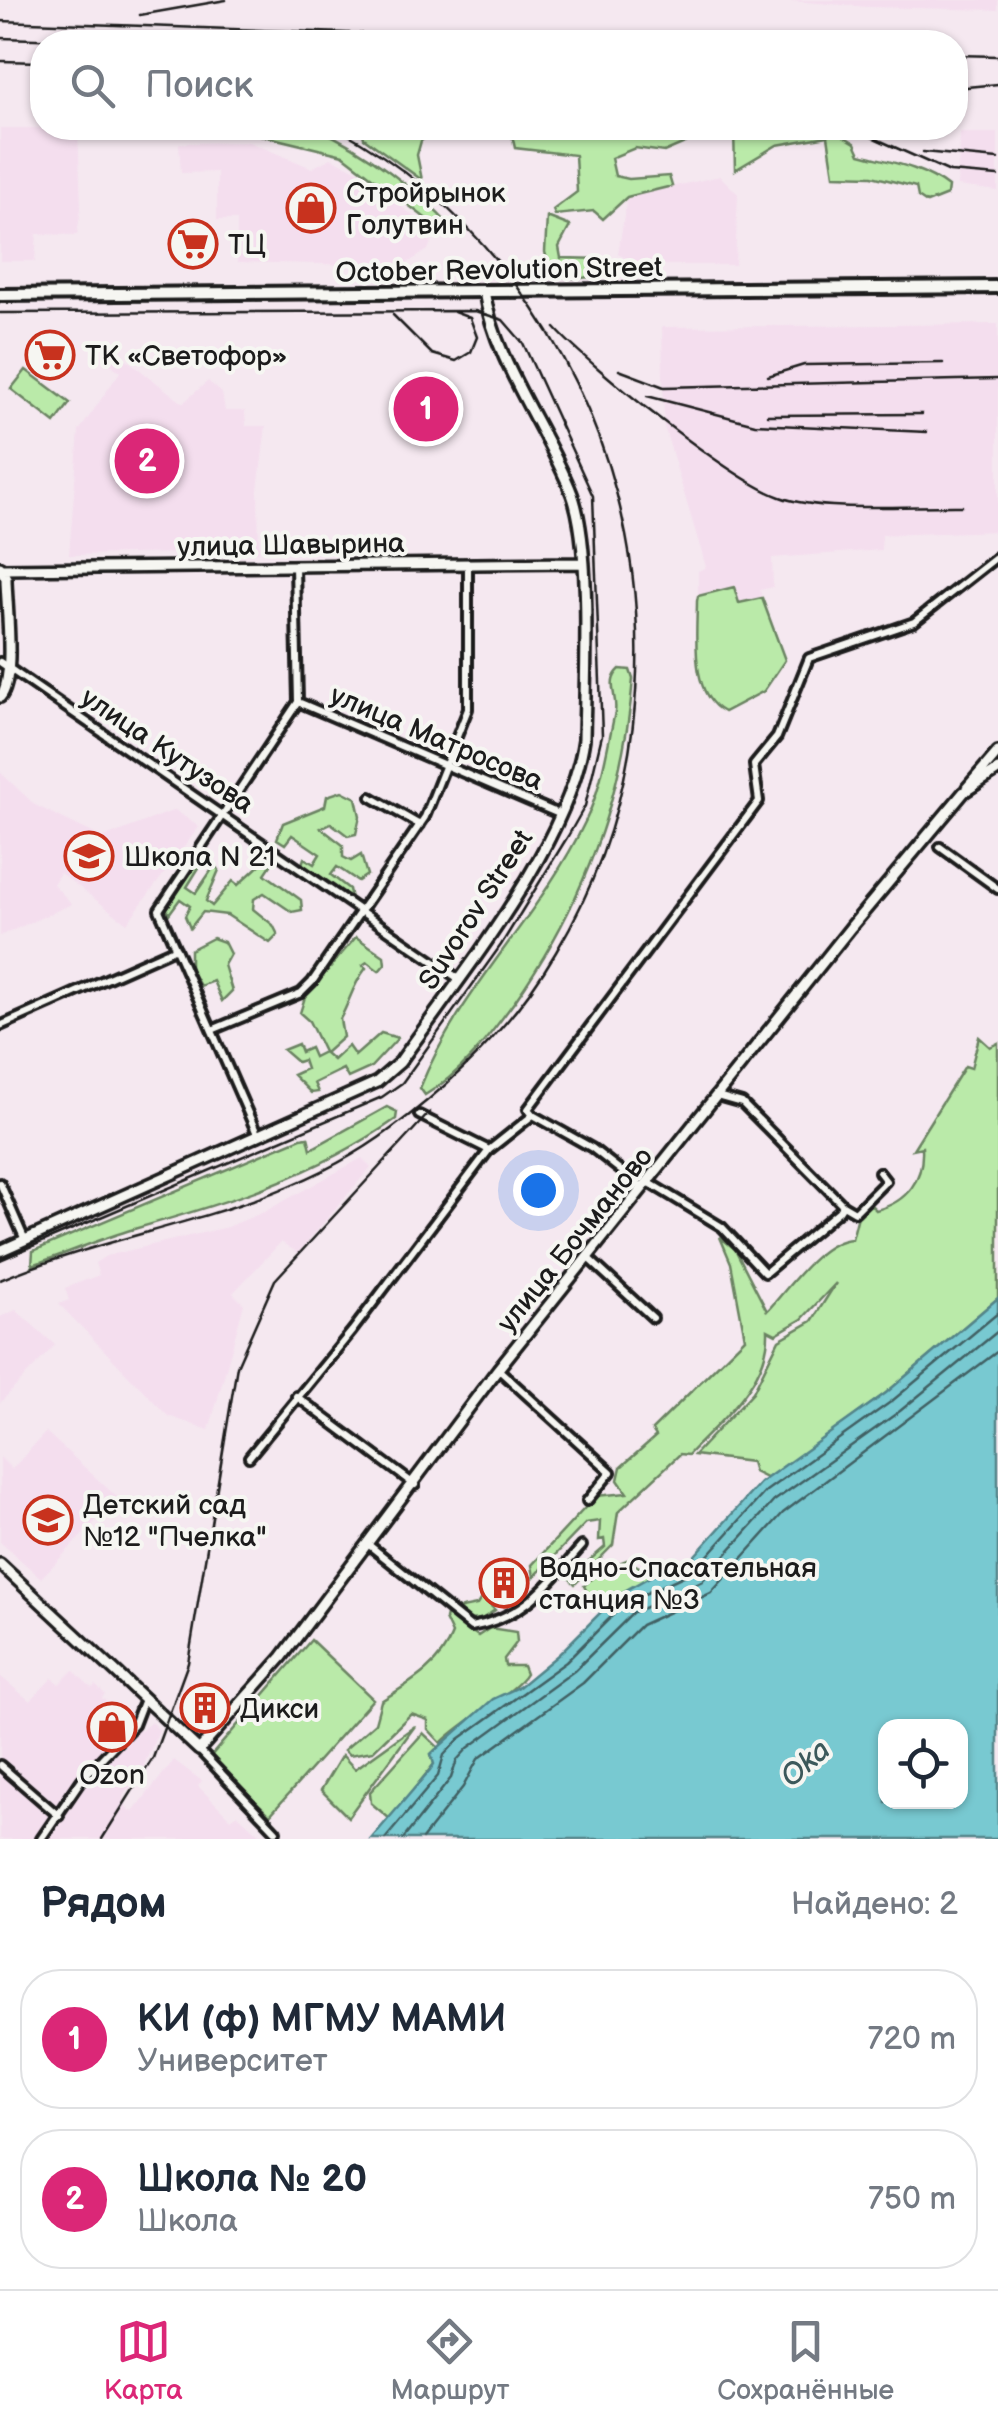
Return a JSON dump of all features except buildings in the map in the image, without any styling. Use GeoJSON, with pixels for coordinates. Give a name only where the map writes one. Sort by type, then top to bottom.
{"type":"FeatureCollection","features":[{"type":"Feature","properties":{"kind":"main road","name":"October Revolution Street"},"geometry":{"type":"LineString","coordinates":[[0,295],[998,287]]}},
{"type":"Feature","properties":{"kind":"street","name":"Suvorov Street"},"geometry":{"type":"LineString","coordinates":[[0,1251],[377,1082],[400,1062],[529,874],[577,772],[584,738],[581,563],[572,494],[490,321],[484,291]]}},
{"type":"Feature","properties":{"kind":"street"},"geometry":{"type":"LineString","coordinates":[[843,1205],[765,1273],[722,1227],[645,1185],[528,1109],[759,801],[753,780],[754,765],[777,737],[810,658],[914,622],[998,556]]}},
{"type":"Feature","properties":{"kind":"street","name":"улица Шавырина"},"geometry":{"type":"LineString","coordinates":[[1,568],[581,563]]}},
{"type":"Feature","properties":{"kind":"street"},"geometry":{"type":"LineString","coordinates":[[212,1030],[302,993],[364,912],[420,825],[468,709],[468,564]]}},
{"type":"Feature","properties":{"kind":"street"},"geometry":{"type":"LineString","coordinates":[[258,1136],[159,910],[298,702],[296,566]]}},
{"type":"Feature","properties":{"kind":"street"},"geometry":{"type":"LineString","coordinates":[[0,697],[6,691],[6,578],[1,568]]}},
{"type":"Feature","properties":{"kind":"street","name":"улица Кутузова"},"geometry":{"type":"LineString","coordinates":[[4,665],[458,979]]}},
{"type":"Feature","properties":{"kind":"street","name":"улица Матросова"},"geometry":{"type":"LineString","coordinates":[[298,702],[559,814]]}},
{"type":"Feature","properties":{"kind":"street"},"geometry":{"type":"LineString","coordinates":[[964,792],[998,752]]}},
{"type":"Feature","properties":{"kind":"street","name":"улица Бочманово"},"geometry":{"type":"LineString","coordinates":[[198,1750],[261,1682],[416,1485],[498,1369],[964,792],[998,770]]}},
{"type":"Feature","properties":{"kind":"street"},"geometry":{"type":"LineString","coordinates":[[371,797],[420,825]]}},
{"type":"Feature","properties":{"kind":"street"},"geometry":{"type":"LineString","coordinates":[[940,847],[998,889]]}},
{"type":"Feature","properties":{"kind":"street"},"geometry":{"type":"LineString","coordinates":[[0,1026],[176,948]]}},
{"type":"Feature","properties":{"kind":"street"},"geometry":{"type":"LineString","coordinates":[[717,1096],[742,1103],[854,1212],[886,1182],[879,1172]]}},
{"type":"Feature","properties":{"kind":"street"},"geometry":{"type":"LineString","coordinates":[[250,1457],[352,1332],[489,1150],[533,1115]]}},
{"type":"Feature","properties":{"kind":"street"},"geometry":{"type":"LineString","coordinates":[[419,1116],[489,1150]]}},
{"type":"Feature","properties":{"kind":"street"},"geometry":{"type":"LineString","coordinates":[[0,1182],[25,1240]]}},
{"type":"Feature","properties":{"kind":"street"},"geometry":{"type":"LineString","coordinates":[[588,1258],[653,1318]]}},
{"type":"Feature","properties":{"kind":"street"},"geometry":{"type":"LineString","coordinates":[[498,1369],[612,1472],[587,1501]]}},
{"type":"Feature","properties":{"kind":"street"},"geometry":{"type":"LineString","coordinates":[[296,1396],[416,1485]]}},
{"type":"Feature","properties":{"kind":"street"},"geometry":{"type":"LineString","coordinates":[[370,1545],[471,1627],[505,1620],[540,1593],[582,1546]]}},
{"type":"Feature","properties":{"kind":"street"},"geometry":{"type":"LineString","coordinates":[[0,1564],[198,1750],[276,1831]]}},
{"type":"Feature","properties":{"kind":"street"},"geometry":{"type":"LineString","coordinates":[[42,1839],[82,1778],[134,1724],[144,1699]]}},
{"type":"Feature","properties":{"kind":"street"},"geometry":{"type":"LineString","coordinates":[[0,1765],[59,1816]]}},
{"type":"Feature","properties":{"kind":"shaded area"},"geometry":{"type":"Polygon","coordinates":[[[780,0],[998,0],[998,10],[868,7],[780,0]]]}},
{"type":"Feature","properties":{"kind":"shaded area"},"geometry":{"type":"Polygon","coordinates":[[[0,128],[30,128],[30,140],[78,140],[81,208],[77,235],[37,234],[35,261],[0,261],[0,128]]]}},
{"type":"Feature","properties":{"kind":"shaded area"},"geometry":{"type":"Polygon","coordinates":[[[968,133],[998,133],[998,191],[957,186],[960,140],[968,140],[968,133]]]}},
{"type":"Feature","properties":{"kind":"shaded area","name":"Стройрынок Голутвин"},"geometry":{"type":"Polygon","coordinates":[[[249,142],[312,168],[331,158],[360,172],[430,230],[433,238],[428,250],[403,266],[237,262],[237,220],[217,220],[217,172],[181,173],[179,143],[249,142]]]}},
{"type":"Feature","properties":{"kind":"shaded area"},"geometry":{"type":"Polygon","coordinates":[[[720,176],[738,194],[735,265],[637,265],[618,254],[627,197],[720,176]]]}},
{"type":"Feature","properties":{"kind":"shaded area"},"geometry":{"type":"Polygon","coordinates":[[[998,324],[998,531],[882,535],[881,550],[772,558],[773,587],[760,590],[762,598],[739,603],[733,587],[698,596],[698,571],[706,567],[664,426],[662,327],[998,324]]]}},
{"type":"Feature","properties":{"kind":"shaded area"},"geometry":{"type":"Polygon","coordinates":[[[114,350],[183,403],[208,381],[222,393],[225,411],[245,411],[246,426],[266,426],[258,490],[259,552],[69,555],[79,431],[120,372],[106,360],[114,350]]]}},
{"type":"Feature","properties":{"kind":"shaded area","name":"Школа N 21"},"geometry":{"type":"Polygon","coordinates":[[[0,772],[35,805],[103,838],[175,810],[199,827],[127,923],[60,873],[53,884],[72,904],[0,936],[0,772]]]}},
{"type":"Feature","properties":{"kind":"shaded area"},"geometry":{"type":"Polygon","coordinates":[[[362,1158],[371,1167],[298,1253],[281,1242],[233,1293],[244,1304],[209,1430],[168,1416],[59,1304],[69,1300],[65,1288],[99,1275],[95,1263],[106,1256],[227,1227],[264,1212],[362,1158]]]}},
{"type":"Feature","properties":{"kind":"shaded area"},"geometry":{"type":"Polygon","coordinates":[[[16,1310],[55,1345],[0,1403],[0,1317],[16,1310]]]}},
{"type":"Feature","properties":{"kind":"shaded area","name":"Детский сад №12 \"Пчелка\""},"geometry":{"type":"Polygon","coordinates":[[[46,1432],[118,1498],[41,1578],[0,1542],[0,1457],[12,1469],[46,1432]]]}},
{"type":"Feature","properties":{"kind":"shaded area"},"geometry":{"type":"Polygon","coordinates":[[[73,1670],[92,1688],[95,1685],[105,1694],[102,1698],[141,1731],[151,1722],[159,1730],[141,1772],[123,1796],[127,1809],[133,1812],[174,1760],[202,1781],[198,1786],[231,1819],[237,1814],[264,1839],[0,1839],[0,1676],[30,1701],[52,1678],[59,1684],[73,1670]]]}},
{"type":"Feature","properties":{"kind":"green space"},"geometry":{"type":"Polygon","coordinates":[[[281,140],[339,140],[353,147],[423,199],[453,229],[437,227],[343,155],[281,140]]]}},
{"type":"Feature","properties":{"kind":"green space"},"geometry":{"type":"Polygon","coordinates":[[[367,140],[422,140],[417,155],[422,180],[367,140]]]}},
{"type":"Feature","properties":{"kind":"green space"},"geometry":{"type":"Polygon","coordinates":[[[513,140],[687,142],[664,152],[635,148],[611,158],[615,176],[669,176],[672,186],[627,197],[603,219],[594,211],[555,215],[553,210],[577,192],[575,155],[515,148],[513,140]]]}},
{"type":"Feature","properties":{"kind":"green space"},"geometry":{"type":"Polygon","coordinates":[[[734,140],[805,140],[777,145],[735,170],[734,140]]]}},
{"type":"Feature","properties":{"kind":"green space"},"geometry":{"type":"Polygon","coordinates":[[[829,140],[850,140],[860,154],[906,166],[938,180],[948,187],[947,195],[927,203],[918,197],[916,187],[872,176],[834,175],[829,140]]]}},
{"type":"Feature","properties":{"kind":"green space"},"geometry":{"type":"Polygon","coordinates":[[[547,217],[570,226],[559,247],[561,258],[605,259],[614,269],[583,278],[551,273],[545,252],[547,217]]]}},
{"type":"Feature","properties":{"kind":"green space"},"geometry":{"type":"Polygon","coordinates":[[[26,370],[70,403],[55,423],[11,389],[26,370]]]}},
{"type":"Feature","properties":{"kind":"green space"},"geometry":{"type":"Polygon","coordinates":[[[734,587],[739,603],[762,598],[785,660],[764,691],[724,712],[705,692],[700,678],[697,601],[698,596],[734,587]]]}},
{"type":"Feature","properties":{"kind":"green space"},"geometry":{"type":"Polygon","coordinates":[[[620,669],[630,670],[633,679],[628,723],[609,807],[580,887],[539,964],[506,1014],[464,1065],[425,1095],[420,1088],[436,1052],[477,986],[546,890],[585,822],[603,767],[615,712],[613,679],[620,669]]]}},
{"type":"Feature","properties":{"kind":"green space"},"geometry":{"type":"Polygon","coordinates":[[[342,791],[356,798],[360,816],[356,834],[348,836],[331,823],[321,828],[343,845],[343,857],[351,861],[361,855],[367,875],[358,881],[337,867],[331,875],[349,889],[351,899],[302,864],[304,858],[314,864],[320,854],[292,835],[285,844],[277,839],[283,823],[325,806],[327,796],[342,791]]]}},
{"type":"Feature","properties":{"kind":"green space"},"geometry":{"type":"Polygon","coordinates":[[[203,855],[205,858],[187,887],[196,893],[215,865],[219,870],[206,901],[212,906],[233,881],[238,885],[264,861],[271,865],[265,874],[301,900],[302,910],[292,912],[264,893],[254,899],[253,909],[273,925],[278,935],[270,943],[227,915],[203,912],[190,928],[185,916],[190,906],[180,899],[169,914],[166,907],[203,855]]]}},
{"type":"Feature","properties":{"kind":"green space"},"geometry":{"type":"Polygon","coordinates":[[[356,937],[384,956],[385,964],[379,971],[367,962],[363,965],[366,968],[340,1019],[343,1037],[325,1053],[333,1060],[348,1046],[355,1056],[381,1033],[398,1038],[370,1068],[348,1078],[343,1069],[314,1083],[318,1092],[311,1093],[293,1075],[306,1069],[303,1060],[297,1062],[283,1050],[298,1044],[301,1052],[310,1048],[314,1057],[324,1052],[309,1021],[300,1013],[305,997],[356,937]]]}},
{"type":"Feature","properties":{"kind":"green space"},"geometry":{"type":"Polygon","coordinates":[[[213,938],[224,942],[230,954],[224,965],[232,991],[222,1001],[213,981],[200,986],[190,969],[190,950],[213,938]]]}},
{"type":"Feature","properties":{"kind":"green space"},"geometry":{"type":"Polygon","coordinates":[[[979,1037],[990,1047],[998,1043],[998,1298],[886,1393],[768,1479],[754,1472],[751,1462],[694,1455],[753,1392],[779,1340],[812,1321],[836,1283],[802,1319],[776,1334],[768,1330],[761,1366],[741,1399],[688,1455],[680,1454],[618,1512],[613,1545],[575,1584],[566,1575],[576,1572],[605,1547],[604,1539],[599,1540],[600,1521],[586,1523],[534,1577],[532,1565],[596,1496],[627,1493],[618,1480],[621,1467],[656,1436],[652,1430],[745,1338],[731,1263],[720,1237],[735,1249],[767,1311],[816,1257],[852,1239],[858,1216],[870,1204],[876,1210],[887,1206],[911,1188],[922,1159],[922,1147],[913,1149],[965,1066],[971,1068],[979,1037]]]}},
{"type":"Feature","properties":{"kind":"green space"},"geometry":{"type":"Polygon","coordinates":[[[387,1107],[397,1112],[396,1119],[303,1172],[32,1265],[33,1251],[301,1138],[308,1137],[311,1149],[387,1107]]]}},
{"type":"Feature","properties":{"kind":"green space"},"geometry":{"type":"Polygon","coordinates":[[[627,1560],[653,1575],[605,1607],[590,1597],[584,1586],[589,1581],[627,1560]]]}},
{"type":"Feature","properties":{"kind":"green space"},"geometry":{"type":"Polygon","coordinates":[[[482,1597],[495,1610],[482,1619],[469,1620],[468,1629],[478,1636],[490,1628],[516,1632],[517,1642],[504,1659],[505,1666],[523,1666],[526,1674],[521,1681],[441,1743],[428,1729],[428,1720],[411,1714],[373,1751],[349,1755],[344,1750],[375,1723],[381,1701],[440,1656],[452,1634],[445,1619],[447,1611],[477,1605],[482,1597]]]}},
{"type":"Feature","properties":{"kind":"green space"},"geometry":{"type":"Polygon","coordinates":[[[311,1640],[373,1699],[270,1815],[210,1757],[311,1640]]]}},
{"type":"Feature","properties":{"kind":"green space"},"geometry":{"type":"Polygon","coordinates":[[[415,1726],[348,1817],[321,1790],[342,1755],[355,1769],[415,1726]]]}},
{"type":"Feature","properties":{"kind":"green space"},"geometry":{"type":"Polygon","coordinates":[[[423,1733],[438,1747],[431,1754],[434,1764],[390,1819],[371,1803],[370,1792],[423,1733]]]}},
{"type":"Feature","properties":{"kind":"water","name":"Oka"},"geometry":{"type":"Polygon","coordinates":[[[998,1298],[998,1839],[371,1839],[430,1770],[434,1764],[431,1754],[493,1699],[519,1687],[559,1654],[619,1594],[653,1575],[688,1563],[760,1483],[886,1393],[998,1298]]]}},
{"type":"Feature","properties":{"kind":"tram line"},"geometry":{"type":"LineString","coordinates":[[0,313],[475,311],[503,320],[523,343],[593,496],[602,735],[585,806],[568,836],[501,945],[402,1083],[382,1097],[0,1260]]}},
{"type":"Feature","properties":{"kind":"tram line"},"geometry":{"type":"LineString","coordinates":[[393,315],[432,354],[456,361],[471,352],[477,337],[470,318],[454,312]]}},
{"type":"Feature","properties":{"kind":"railway"},"geometry":{"type":"LineString","coordinates":[[140,15],[226,0]]}},
{"type":"Feature","properties":{"kind":"railway"},"geometry":{"type":"LineString","coordinates":[[0,21],[261,30]]}},
{"type":"Feature","properties":{"kind":"railway"},"geometry":{"type":"LineString","coordinates":[[0,38],[30,39]]}},
{"type":"Feature","properties":{"kind":"railway"},"geometry":{"type":"LineString","coordinates":[[968,55],[998,56]]}},
{"type":"Feature","properties":{"kind":"railway"},"geometry":{"type":"LineString","coordinates":[[0,61],[30,62]]}},
{"type":"Feature","properties":{"kind":"railway"},"geometry":{"type":"LineString","coordinates":[[968,87],[998,84]]}},
{"type":"Feature","properties":{"kind":"railway"},"geometry":{"type":"LineString","coordinates":[[0,1280],[251,1201],[300,1182],[391,1129],[461,1070],[522,1002],[556,952],[606,843],[633,727],[636,610],[617,495],[576,385],[516,284],[436,198],[354,140]]}},
{"type":"Feature","properties":{"kind":"railway"},"geometry":{"type":"LineString","coordinates":[[879,140],[950,172],[998,176]]}},
{"type":"Feature","properties":{"kind":"railway"},"geometry":{"type":"LineString","coordinates":[[923,152],[998,159]]}},
{"type":"Feature","properties":{"kind":"railway"},"geometry":{"type":"LineString","coordinates":[[555,328],[663,421],[730,469],[780,497],[844,507],[962,506]]}},
{"type":"Feature","properties":{"kind":"railway"},"geometry":{"type":"LineString","coordinates":[[768,376],[804,365],[943,363]]}},
{"type":"Feature","properties":{"kind":"railway"},"geometry":{"type":"LineString","coordinates":[[619,370],[664,387],[998,379]]}},
{"type":"Feature","properties":{"kind":"railway"},"geometry":{"type":"LineString","coordinates":[[647,396],[755,424],[927,432]]}},
{"type":"Feature","properties":{"kind":"railway"},"geometry":{"type":"LineString","coordinates":[[767,415],[922,414]]}},
{"type":"Feature","properties":{"kind":"railway"},"geometry":{"type":"LineString","coordinates":[[102,1839],[153,1758],[188,1663],[237,1366],[275,1280],[430,1112]]}},
{"type":"Feature","properties":{"kind":"place","name":"Стройрынок Голутвин"},"geometry":{"type":"Point","coordinates":[311,208]}},
{"type":"Feature","properties":{"kind":"place","name":"ТЦ"},"geometry":{"type":"Point","coordinates":[193,244]}},
{"type":"Feature","properties":{"kind":"place","name":"ТК «Светофор»"},"geometry":{"type":"Point","coordinates":[50,355]}},
{"type":"Feature","properties":{"kind":"place","name":"КИ (ф) МГМУ МАМИ"},"geometry":{"type":"Point","coordinates":[426,409]}},
{"type":"Feature","properties":{"kind":"place","name":"Школа № 20"},"geometry":{"type":"Point","coordinates":[147,461]}},
{"type":"Feature","properties":{"kind":"place","name":"Школа N 21"},"geometry":{"type":"Point","coordinates":[89,856]}},
{"type":"Feature","properties":{"kind":"place","name":"Детский сад №12 \"Пчелка\""},"geometry":{"type":"Point","coordinates":[48,1520]}},
{"type":"Feature","properties":{"kind":"place","name":"Водно-Спасательная станция №3"},"geometry":{"type":"Point","coordinates":[504,1583]}},
{"type":"Feature","properties":{"kind":"place","name":"Дикси"},"geometry":{"type":"Point","coordinates":[205,1708]}},
{"type":"Feature","properties":{"kind":"place","name":"Ozon"},"geometry":{"type":"Point","coordinates":[112,1727]}}]}
